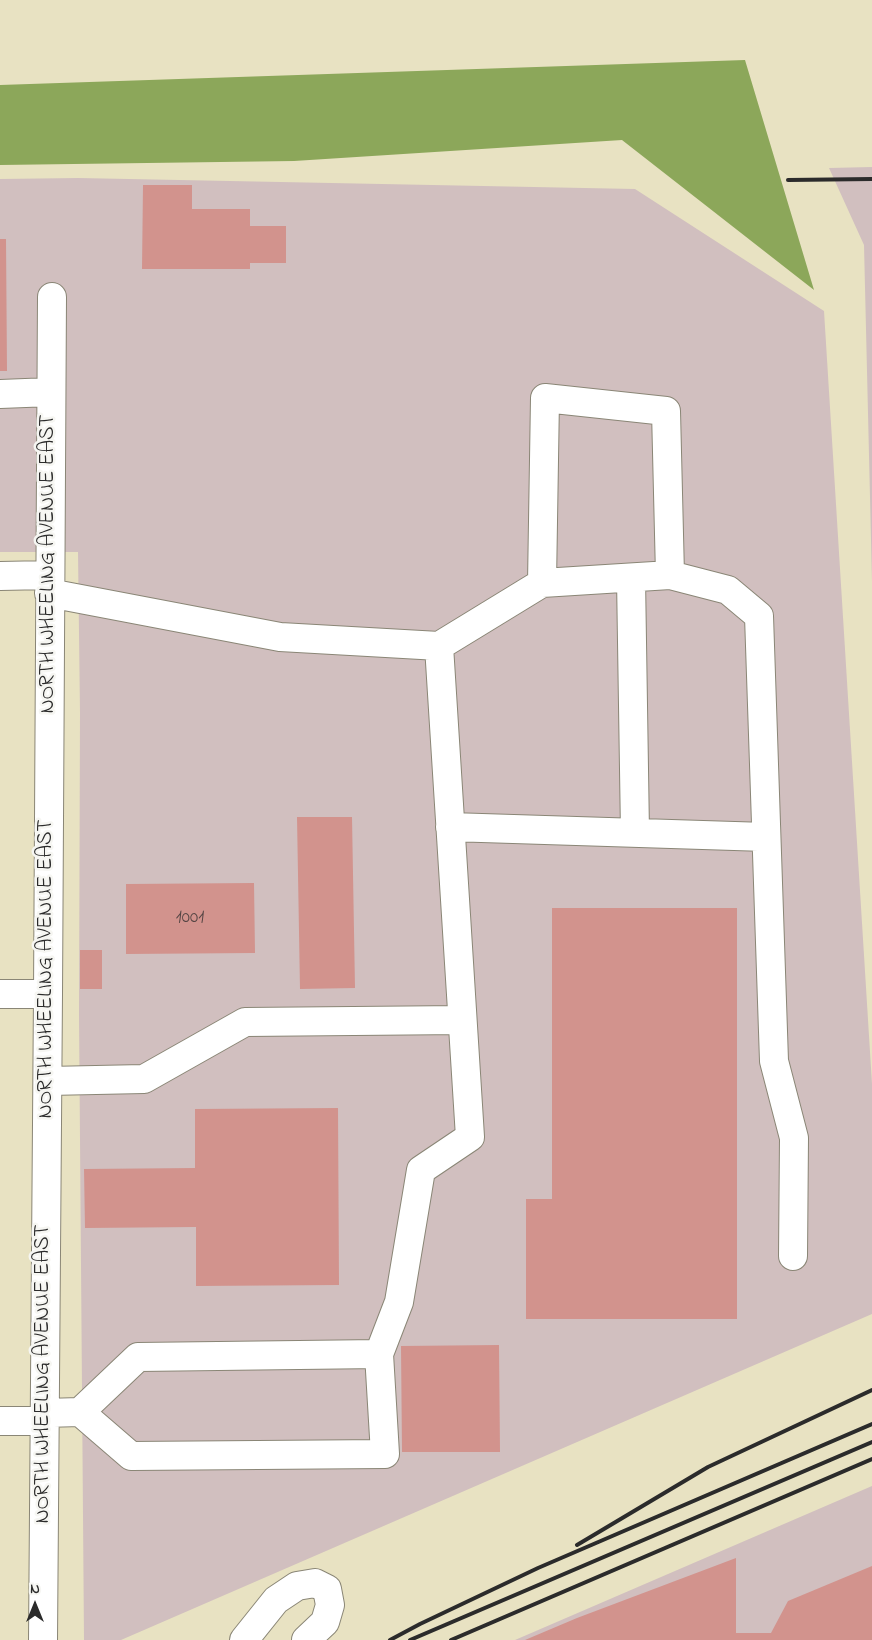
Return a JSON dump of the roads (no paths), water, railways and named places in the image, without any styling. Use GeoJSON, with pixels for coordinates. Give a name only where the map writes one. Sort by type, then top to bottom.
{"type":"FeatureCollection","features":[{"type":"Feature","properties":{"kind":"street","name":"NORTH WHEELING AVENUE EAST"},"geometry":{"type":"LineString","coordinates":[[43,1640],[52,297]]}},
{"type":"Feature","properties":{"kind":"street"},"geometry":{"type":"LineString","coordinates":[[0,394],[51,392]]}},
{"type":"Feature","properties":{"kind":"street"},"geometry":{"type":"LineString","coordinates":[[542,584],[545,398],[666,411],[670,575]]}},
{"type":"Feature","properties":{"kind":"street"},"geometry":{"type":"LineString","coordinates":[[0,576],[49,584],[280,637],[439,646],[542,584],[670,575],[728,590],[759,616],[774,1061],[794,1138],[793,1256]]}},
{"type":"Feature","properties":{"kind":"street"},"geometry":{"type":"LineString","coordinates":[[631,578],[635,833]]}},
{"type":"Feature","properties":{"kind":"street"},"geometry":{"type":"LineString","coordinates":[[80,1412],[131,1456],[385,1454],[379,1354],[399,1302],[420,1170],[470,1137],[439,646]]}},
{"type":"Feature","properties":{"kind":"street"},"geometry":{"type":"LineString","coordinates":[[450,827],[766,837]]}},
{"type":"Feature","properties":{"kind":"street"},"geometry":{"type":"LineString","coordinates":[[0,994],[48,994]]}},
{"type":"Feature","properties":{"kind":"street"},"geometry":{"type":"LineString","coordinates":[[48,1082],[144,1079],[245,1022],[462,1020]]}},
{"type":"Feature","properties":{"kind":"street"},"geometry":{"type":"LineString","coordinates":[[0,1421],[80,1412],[138,1357],[379,1354]]}},
{"type":"Feature","properties":{"kind":"street"},"geometry":{"type":"LineString","coordinates":[[244,1640],[276,1600],[297,1586],[315,1583],[327,1589],[330,1605],[325,1622],[306,1640]]}},
{"type":"Feature","properties":{"kind":"railway"},"geometry":{"type":"LineString","coordinates":[[788,180],[872,179]]}},
{"type":"Feature","properties":{"kind":"railway"},"geometry":{"type":"LineString","coordinates":[[577,1545],[708,1467],[872,1390]]}},
{"type":"Feature","properties":{"kind":"railway"},"geometry":{"type":"LineString","coordinates":[[390,1640],[538,1568],[872,1424]]}},
{"type":"Feature","properties":{"kind":"railway"},"geometry":{"type":"LineString","coordinates":[[410,1640],[872,1442]]}},
{"type":"Feature","properties":{"kind":"railway"},"geometry":{"type":"LineString","coordinates":[[451,1640],[872,1459]]}}]}
